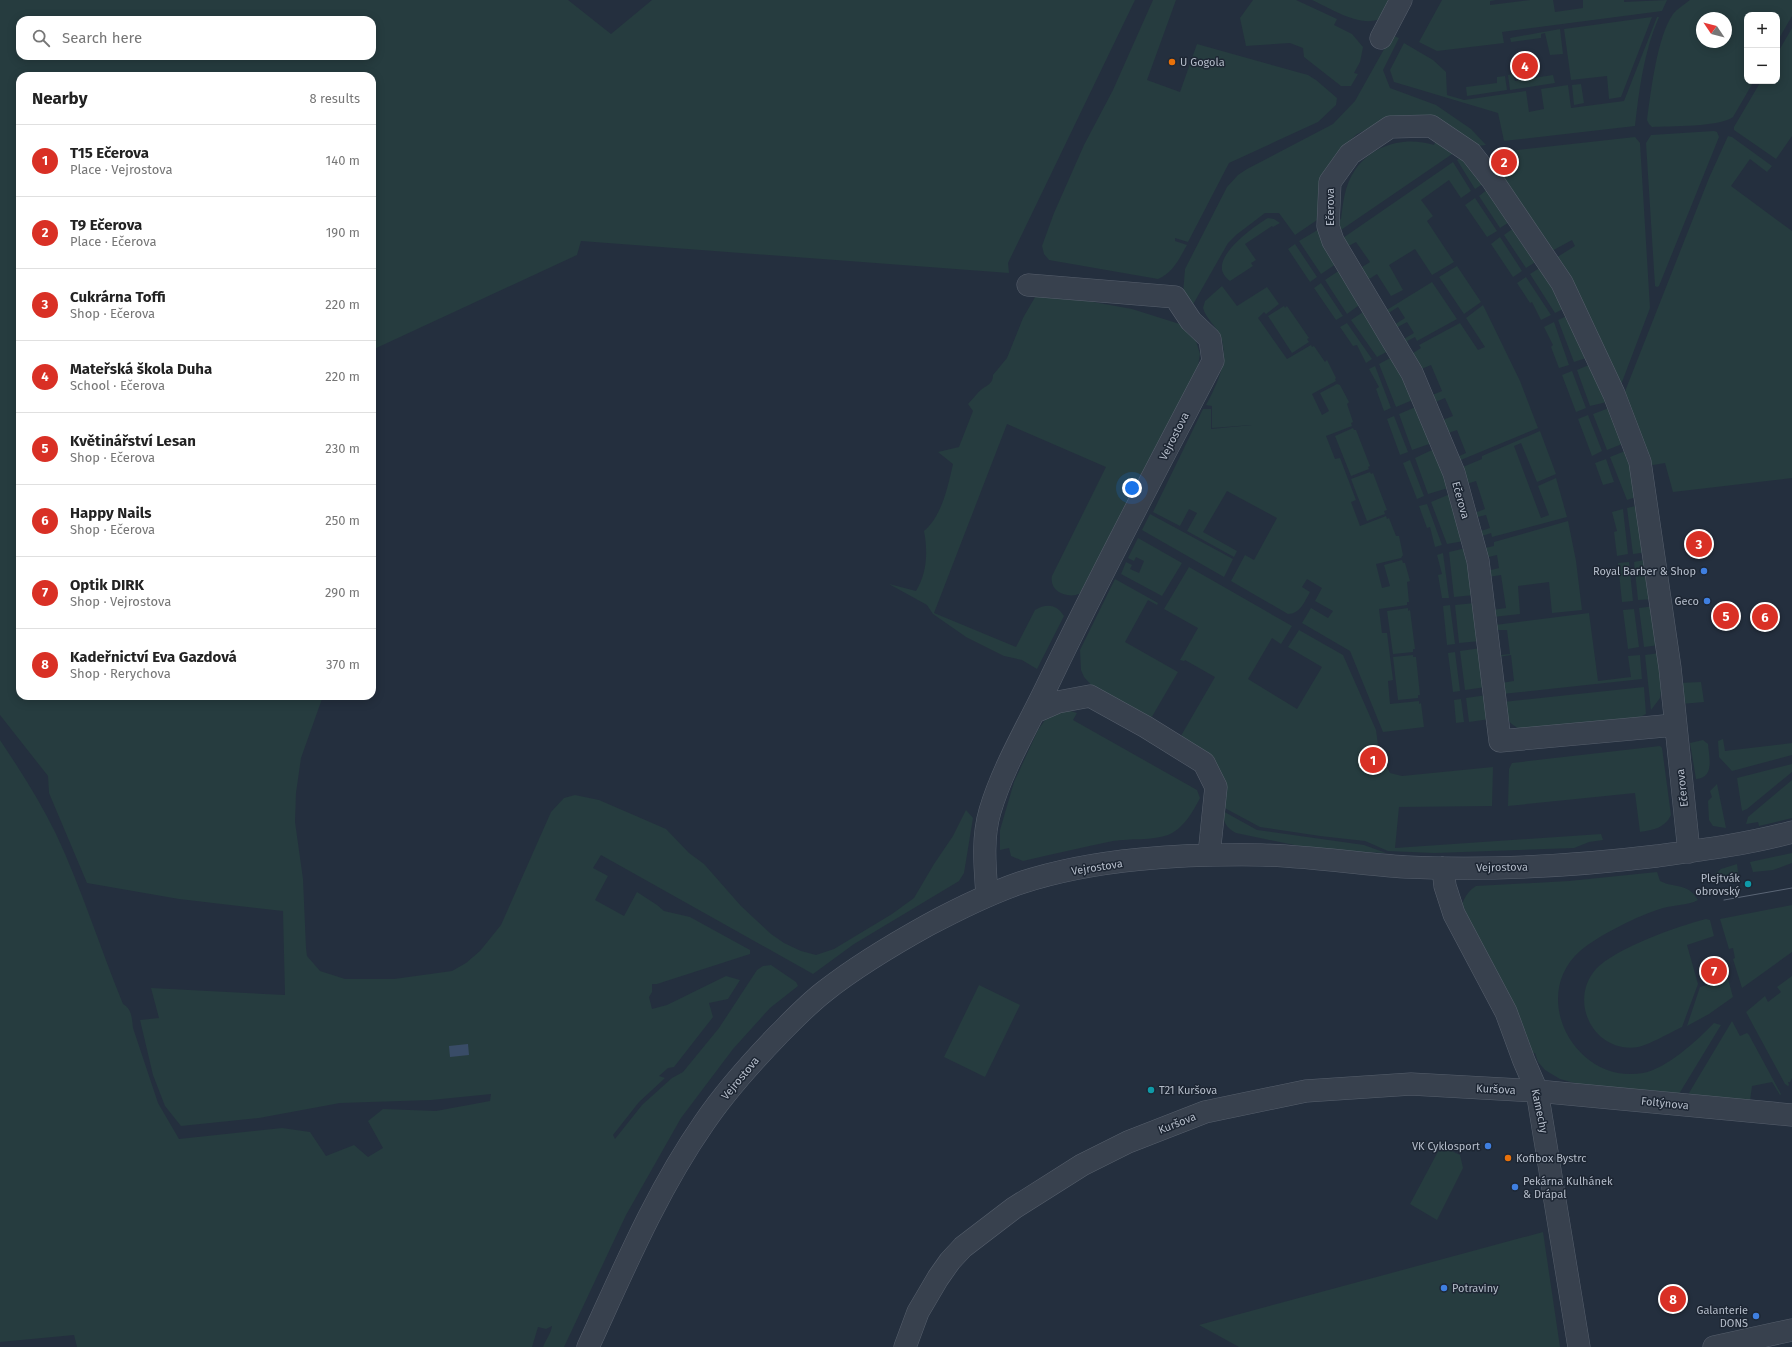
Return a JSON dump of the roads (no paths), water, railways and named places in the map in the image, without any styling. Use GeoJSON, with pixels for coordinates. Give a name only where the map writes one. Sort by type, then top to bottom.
{"type":"FeatureCollection","features":[{"type":"Feature","properties":{"kind":"street"},"geometry":{"type":"LineString","coordinates":[[1381,38],[1401,0]]}},
{"type":"Feature","properties":{"kind":"street","name":"Ečerova"},"geometry":{"type":"LineString","coordinates":[[1675,725],[1500,741],[1478,561],[1454,474],[1412,373],[1333,241],[1328,226],[1330,182],[1350,154],[1390,127],[1431,126],[1470,153],[1493,181],[1562,282],[1614,394],[1640,462],[1670,668],[1689,852]]}},
{"type":"Feature","properties":{"kind":"street","name":"Vejrostova"},"geometry":{"type":"LineString","coordinates":[[987,895],[985,865],[986,837],[990,812],[1016,748],[1082,611],[1213,361],[1210,339],[1191,321],[1175,297],[1028,284]]}},
{"type":"Feature","properties":{"kind":"street"},"geometry":{"type":"LineString","coordinates":[[1034,712],[1058,702],[1090,696],[1146,727],[1204,763],[1216,787],[1209,855]]}},
{"type":"Feature","properties":{"kind":"street","name":"Vejrostova"},"geometry":{"type":"LineString","coordinates":[[588,1347],[636,1243],[680,1160],[704,1123],[731,1087],[760,1054],[821,994],[853,970],[885,949],[952,912],[987,895],[1021,882],[1098,865],[1154,858],[1209,855],[1268,855],[1402,866],[1443,868],[1520,868],[1612,861],[1689,852],[1792,832]]}},
{"type":"Feature","properties":{"kind":"street","name":"Kamechy"},"geometry":{"type":"LineString","coordinates":[[1443,868],[1445,886],[1454,914],[1506,1012],[1537,1091],[1579,1347]]}},
{"type":"Feature","properties":{"kind":"street","name":"Kuršova"},"geometry":{"type":"LineString","coordinates":[[905,1347],[918,1312],[938,1278],[950,1261],[963,1247],[1014,1208],[1082,1165],[1128,1142],[1205,1112],[1306,1092],[1411,1084],[1537,1091]]}},
{"type":"Feature","properties":{"kind":"street","name":"Foltýnova"},"geometry":{"type":"LineString","coordinates":[[1537,1091],[1792,1115]]}},
{"type":"Feature","properties":{"kind":"street"},"geometry":{"type":"LineString","coordinates":[[1714,1347],[1792,1330]]}},
{"type":"Feature","properties":{"kind":"water"},"geometry":{"type":"Polygon","coordinates":[[[468,1044],[469,1055],[450,1057],[449,1046],[468,1044]]]}},
{"type":"Feature","properties":{"kind":"tram line"},"geometry":{"type":"LineString","coordinates":[[1724,900],[1792,888]]}},
{"type":"Feature","properties":{"kind":"place","name":"U Gogola"},"geometry":{"type":"Point","coordinates":[1172,62]}},
{"type":"Feature","properties":{"kind":"place","name":"Mateřská škola Duha"},"geometry":{"type":"Point","coordinates":[1525,66]}},
{"type":"Feature","properties":{"kind":"place","name":"T9 Ečerova"},"geometry":{"type":"Point","coordinates":[1504,162]}},
{"type":"Feature","properties":{"kind":"place","name":"Cukrárna Toffi"},"geometry":{"type":"Point","coordinates":[1699,544]}},
{"type":"Feature","properties":{"kind":"place","name":"Royal Barber & Shop"},"geometry":{"type":"Point","coordinates":[1704,571]}},
{"type":"Feature","properties":{"kind":"place","name":"Geco"},"geometry":{"type":"Point","coordinates":[1707,601]}},
{"type":"Feature","properties":{"kind":"place","name":"Květinářství Lesan"},"geometry":{"type":"Point","coordinates":[1726,616]}},
{"type":"Feature","properties":{"kind":"place","name":"Happy Nails"},"geometry":{"type":"Point","coordinates":[1765,617]}},
{"type":"Feature","properties":{"kind":"place","name":"T15 Ečerova"},"geometry":{"type":"Point","coordinates":[1373,760]}},
{"type":"Feature","properties":{"kind":"place","name":"Plejtvák obrovský"},"geometry":{"type":"Point","coordinates":[1748,884]}},
{"type":"Feature","properties":{"kind":"place","name":"Optik DIRK"},"geometry":{"type":"Point","coordinates":[1714,971]}},
{"type":"Feature","properties":{"kind":"place","name":"T21 Kuršova"},"geometry":{"type":"Point","coordinates":[1151,1090]}},
{"type":"Feature","properties":{"kind":"place","name":"VK Cyklosport"},"geometry":{"type":"Point","coordinates":[1488,1146]}},
{"type":"Feature","properties":{"kind":"place","name":"Kofibox Bystrc"},"geometry":{"type":"Point","coordinates":[1508,1158]}},
{"type":"Feature","properties":{"kind":"place","name":"Pekárna Kulhánek & Drápal"},"geometry":{"type":"Point","coordinates":[1515,1187]}},
{"type":"Feature","properties":{"kind":"place","name":"Potraviny"},"geometry":{"type":"Point","coordinates":[1444,1288]}},
{"type":"Feature","properties":{"kind":"place","name":"Kadeřnictví Eva Gazdová"},"geometry":{"type":"Point","coordinates":[1673,1299]}},
{"type":"Feature","properties":{"kind":"place","name":"Galanterie DONS"},"geometry":{"type":"Point","coordinates":[1756,1316]}}]}
